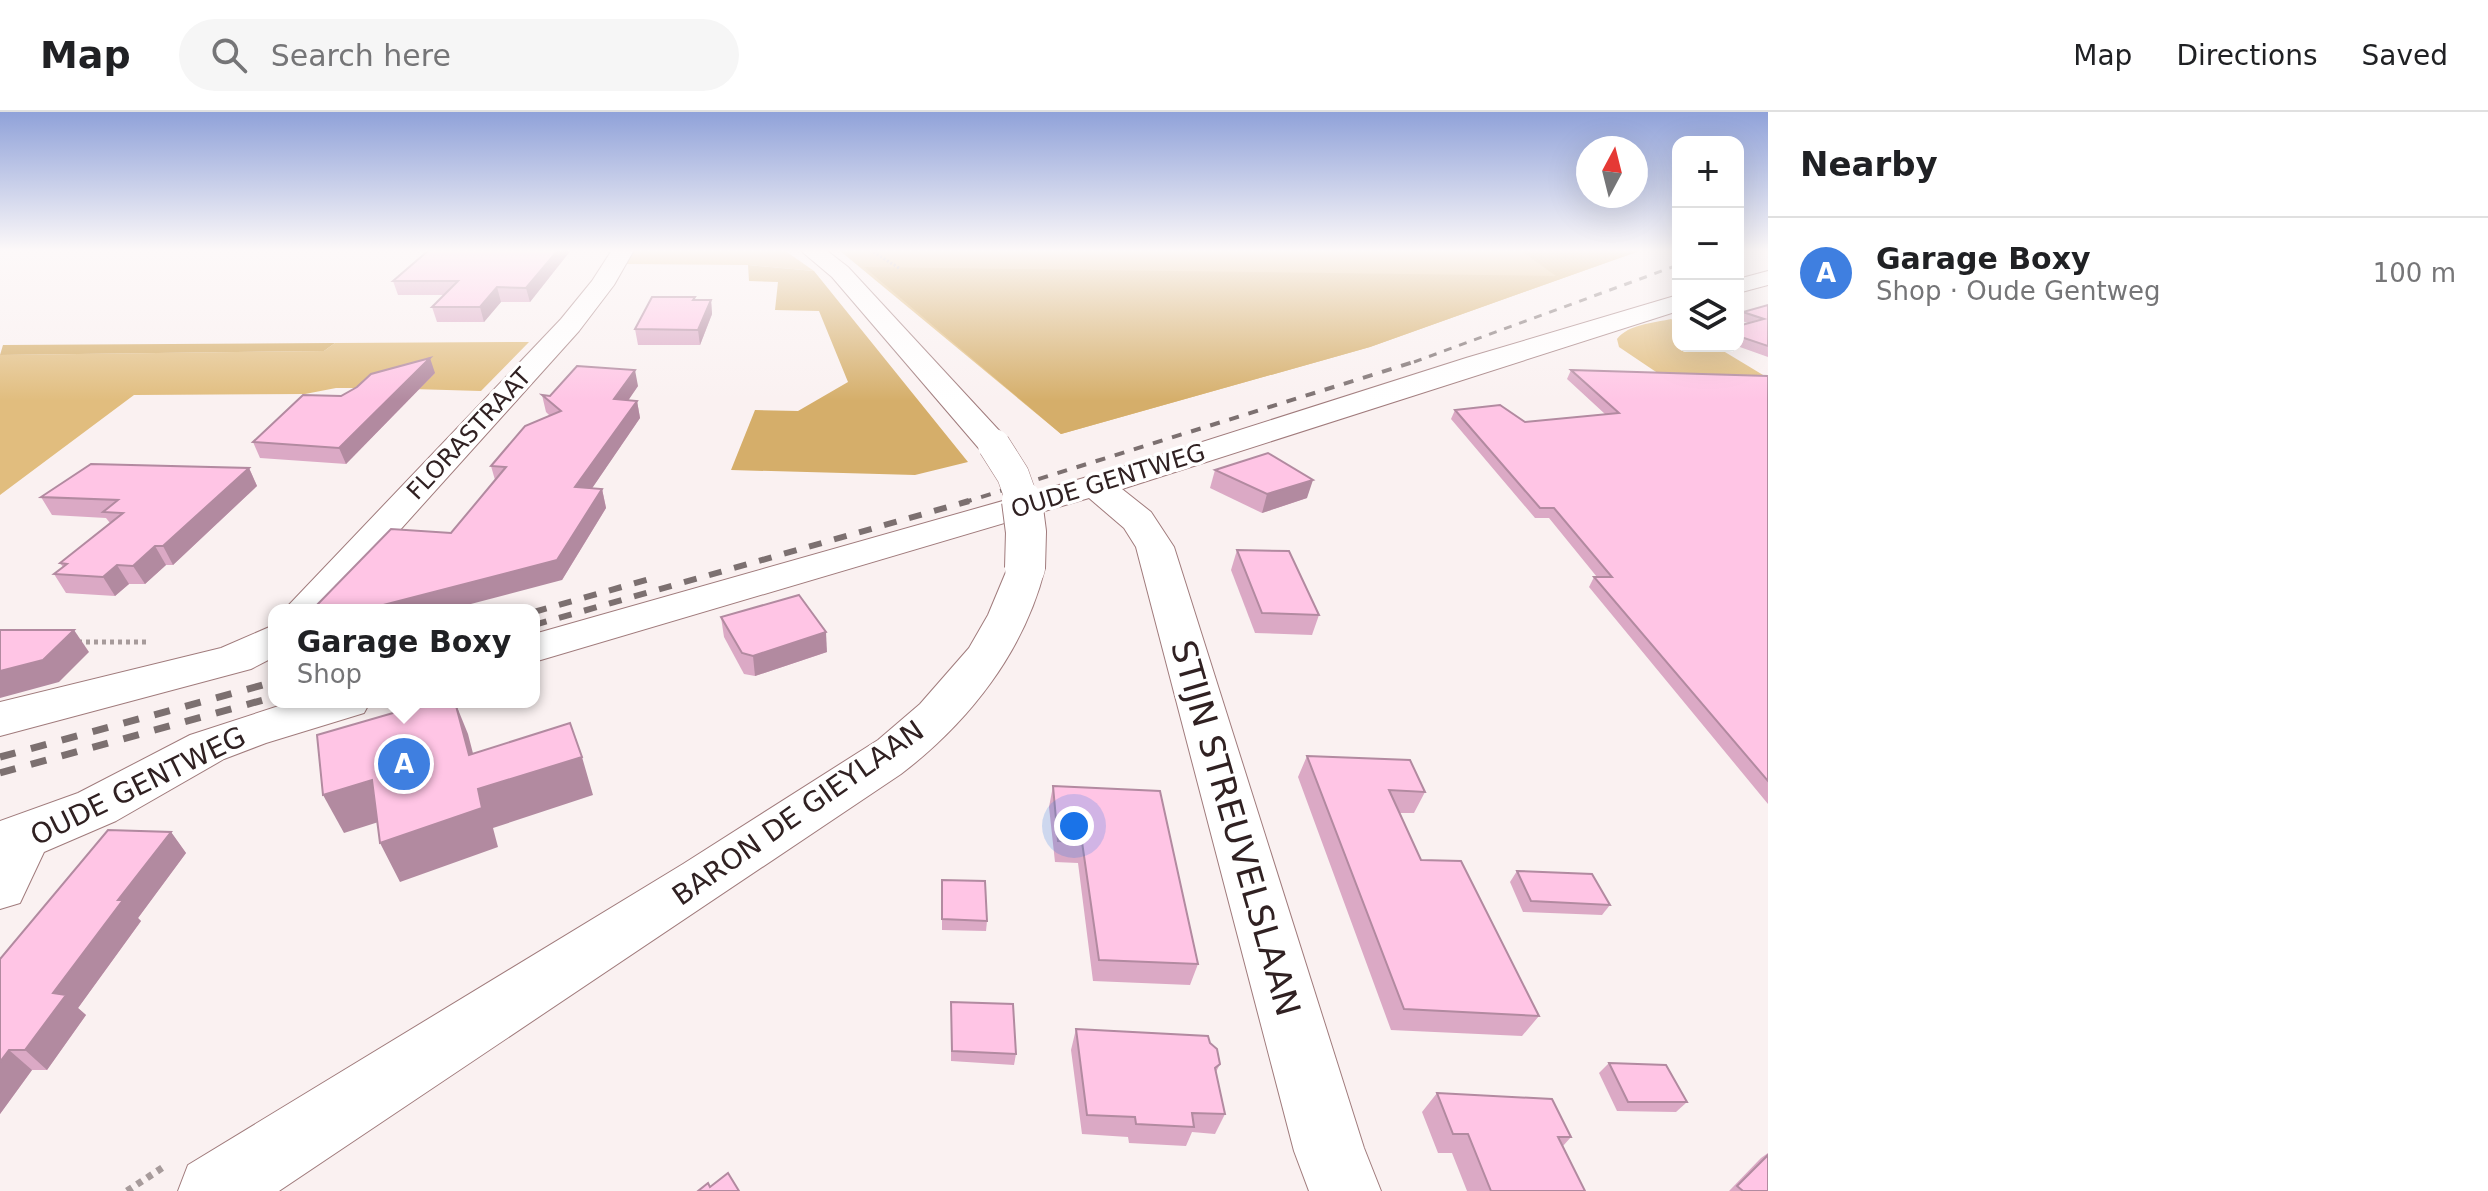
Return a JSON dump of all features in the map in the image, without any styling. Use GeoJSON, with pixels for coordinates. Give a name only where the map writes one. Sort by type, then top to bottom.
{"type":"FeatureCollection","features":[{"type":"Feature","properties":{"kind":"street","name":"FLORASTRAAT"},"geometry":{"type":"LineString","coordinates":[[311,604],[590,300]]}},
{"type":"Feature","properties":{"kind":"street","name":"BARON DE GIEYLAAN"},"geometry":{"type":"LineString","coordinates":[[214,1191],[866,773],[918,734],[952,701],[984,661],[1020,593],[1025,568],[1026,506],[1020,486],[994,445],[865,300]]}},
{"type":"Feature","properties":{"kind":"street","name":"OUDE GENTWEG"},"geometry":{"type":"LineString","coordinates":[[540,646],[1095,486],[1672,305]]}},
{"type":"Feature","properties":{"kind":"street","name":"STIJN STREUVELSLAAN"},"geometry":{"type":"LineString","coordinates":[[1095,486],[1137,518],[1149,532],[1155,547],[1329,1151],[1345,1191]]}},
{"type":"Feature","properties":{"kind":"street"},"geometry":{"type":"LineString","coordinates":[[0,719],[235,659],[268,642]]}},
{"type":"Feature","properties":{"kind":"street","name":"OUDE GENTWEG"},"geometry":{"type":"LineString","coordinates":[[0,886],[12,840],[97,807],[207,747],[327,708]]}},
{"type":"Feature","properties":{"kind":"path"},"geometry":{"type":"LineString","coordinates":[[62,641],[155,642]]}},
{"type":"Feature","properties":{"kind":"shaded area"},"geometry":{"type":"Polygon","coordinates":[[[776,300],[838,300],[968,462],[915,475],[731,470],[755,410],[798,411],[848,382],[819,311],[775,310],[776,300]]]}},
{"type":"Feature","properties":{"kind":"shaded area"},"geometry":{"type":"Polygon","coordinates":[[[900,300],[1501,300],[1370,347],[1061,434],[900,300]]]}},
{"type":"Feature","properties":{"kind":"shaded area"},"geometry":{"type":"Polygon","coordinates":[[[903,300],[1501,300],[1370,347],[1061,434],[903,300]]]}},
{"type":"Feature","properties":{"kind":"shaded area"},"geometry":{"type":"Polygon","coordinates":[[[1671,319],[1672,352],[1725,352],[1768,378],[1668,380],[1619,347],[1617,339],[1622,334],[1642,325],[1671,319]]]}},
{"type":"Feature","properties":{"kind":"shaded area"},"geometry":{"type":"Polygon","coordinates":[[[529,342],[481,391],[336,388],[305,394],[134,395],[0,495],[0,355],[324,351],[335,343],[529,342]]]}},
{"type":"Feature","properties":{"kind":"shaded area"},"geometry":{"type":"Polygon","coordinates":[[[335,343],[324,351],[0,355],[3,345],[335,343]]]}},
{"type":"Feature","properties":{"kind":"building"},"geometry":{"type":"Polygon","coordinates":[[[439,300],[486,300],[480,307],[432,307],[439,300]]]}},
{"type":"Feature","properties":{"kind":"building"},"geometry":{"type":"Polygon","coordinates":[[[650,300],[711,300],[698,330],[635,329],[650,300]]]}},
{"type":"Feature","properties":{"kind":"building"},"geometry":{"type":"Polygon","coordinates":[[[1768,305],[1768,346],[1744,338],[1744,324],[1764,319],[1744,312],[1768,305]]]}},
{"type":"Feature","properties":{"kind":"building"},"geometry":{"type":"Polygon","coordinates":[[[430,358],[339,448],[253,442],[303,395],[341,396],[371,374],[430,358]]]}},
{"type":"Feature","properties":{"kind":"building"},"geometry":{"type":"Polygon","coordinates":[[[577,366],[635,370],[614,399],[637,401],[575,487],[602,489],[557,560],[387,604],[318,604],[391,529],[451,533],[506,467],[491,466],[525,426],[561,411],[542,395],[550,396],[577,366]]]}},
{"type":"Feature","properties":{"kind":"building"},"geometry":{"type":"Polygon","coordinates":[[[1571,370],[1768,376],[1768,781],[1594,577],[1612,577],[1554,508],[1540,508],[1455,410],[1500,405],[1525,422],[1619,413],[1571,370]]]}},
{"type":"Feature","properties":{"kind":"building"},"geometry":{"type":"Polygon","coordinates":[[[1268,453],[1313,480],[1267,494],[1215,470],[1268,453]]]}},
{"type":"Feature","properties":{"kind":"building"},"geometry":{"type":"Polygon","coordinates":[[[91,464],[249,468],[163,546],[155,546],[133,566],[117,565],[103,577],[54,574],[67,564],[60,563],[123,513],[103,512],[118,500],[41,497],[91,464]]]}},
{"type":"Feature","properties":{"kind":"building"},"geometry":{"type":"Polygon","coordinates":[[[1237,550],[1289,551],[1319,615],[1262,613],[1237,550]]]}},
{"type":"Feature","properties":{"kind":"building"},"geometry":{"type":"Polygon","coordinates":[[[799,595],[826,632],[753,656],[742,653],[721,617],[799,595]]]}},
{"type":"Feature","properties":{"kind":"building"},"geometry":{"type":"Polygon","coordinates":[[[0,630],[74,630],[43,660],[0,671],[0,630]]]}},
{"type":"Feature","properties":{"kind":"building"},"geometry":{"type":"Polygon","coordinates":[[[410,708],[457,708],[469,755],[570,723],[582,757],[478,789],[482,808],[380,843],[372,780],[323,795],[317,735],[410,708]]]}},
{"type":"Feature","properties":{"kind":"building"},"geometry":{"type":"Polygon","coordinates":[[[1307,756],[1410,760],[1425,792],[1389,790],[1421,860],[1461,861],[1539,1016],[1404,1009],[1307,756]]]}},
{"type":"Feature","properties":{"kind":"building"},"geometry":{"type":"Polygon","coordinates":[[[1053,786],[1160,791],[1198,964],[1099,960],[1082,842],[1058,841],[1053,786]]]}},
{"type":"Feature","properties":{"kind":"building"},"geometry":{"type":"Polygon","coordinates":[[[108,830],[171,832],[118,900],[123,900],[53,993],[66,995],[25,1050],[9,1050],[0,1062],[0,959],[108,830]]]}},
{"type":"Feature","properties":{"kind":"building"},"geometry":{"type":"Polygon","coordinates":[[[1517,871],[1592,874],[1610,905],[1531,901],[1517,871]]]}},
{"type":"Feature","properties":{"kind":"building"},"geometry":{"type":"Polygon","coordinates":[[[942,880],[985,881],[987,921],[942,919],[942,880]]]}},
{"type":"Feature","properties":{"kind":"building"},"geometry":{"type":"Polygon","coordinates":[[[951,1002],[1013,1004],[1016,1054],[952,1051],[951,1002]]]}},
{"type":"Feature","properties":{"kind":"building"},"geometry":{"type":"Polygon","coordinates":[[[1076,1029],[1208,1036],[1217,1049],[1220,1064],[1215,1068],[1225,1114],[1192,1113],[1194,1127],[1136,1124],[1135,1117],[1087,1115],[1076,1029]]]}},
{"type":"Feature","properties":{"kind":"building"},"geometry":{"type":"Polygon","coordinates":[[[1609,1063],[1666,1065],[1687,1102],[1628,1102],[1609,1063]]]}},
{"type":"Feature","properties":{"kind":"building"},"geometry":{"type":"Polygon","coordinates":[[[1437,1093],[1552,1099],[1571,1137],[1558,1137],[1585,1191],[1491,1191],[1468,1134],[1453,1134],[1437,1093]]]}},
{"type":"Feature","properties":{"kind":"building"},"geometry":{"type":"Polygon","coordinates":[[[1768,1155],[1768,1191],[1743,1191],[1737,1186],[1768,1155]]]}},
{"type":"Feature","properties":{"kind":"building"},"geometry":{"type":"Polygon","coordinates":[[[728,1173],[739,1191],[698,1191],[708,1183],[710,1187],[728,1173]]]}},
{"type":"Feature","properties":{"kind":"railway"},"geometry":{"type":"LineString","coordinates":[[1416,361],[1582,300]]}},
{"type":"Feature","properties":{"kind":"railway"},"geometry":{"type":"LineString","coordinates":[[962,503],[1416,361]]}},
{"type":"Feature","properties":{"kind":"railway"},"geometry":{"type":"LineString","coordinates":[[962,503],[969,501]]}},
{"type":"Feature","properties":{"kind":"railway"},"geometry":{"type":"LineString","coordinates":[[540,623],[962,503]]}},
{"type":"Feature","properties":{"kind":"railway"},"geometry":{"type":"LineString","coordinates":[[540,610],[653,578]]}},
{"type":"Feature","properties":{"kind":"railway"},"geometry":{"type":"LineString","coordinates":[[0,757],[268,684]]}},
{"type":"Feature","properties":{"kind":"railway"},"geometry":{"type":"LineString","coordinates":[[0,773],[268,699]]}},
{"type":"Feature","properties":{"kind":"place","name":"Garage Boxy"},"geometry":{"type":"Point","coordinates":[404,764]}}]}
